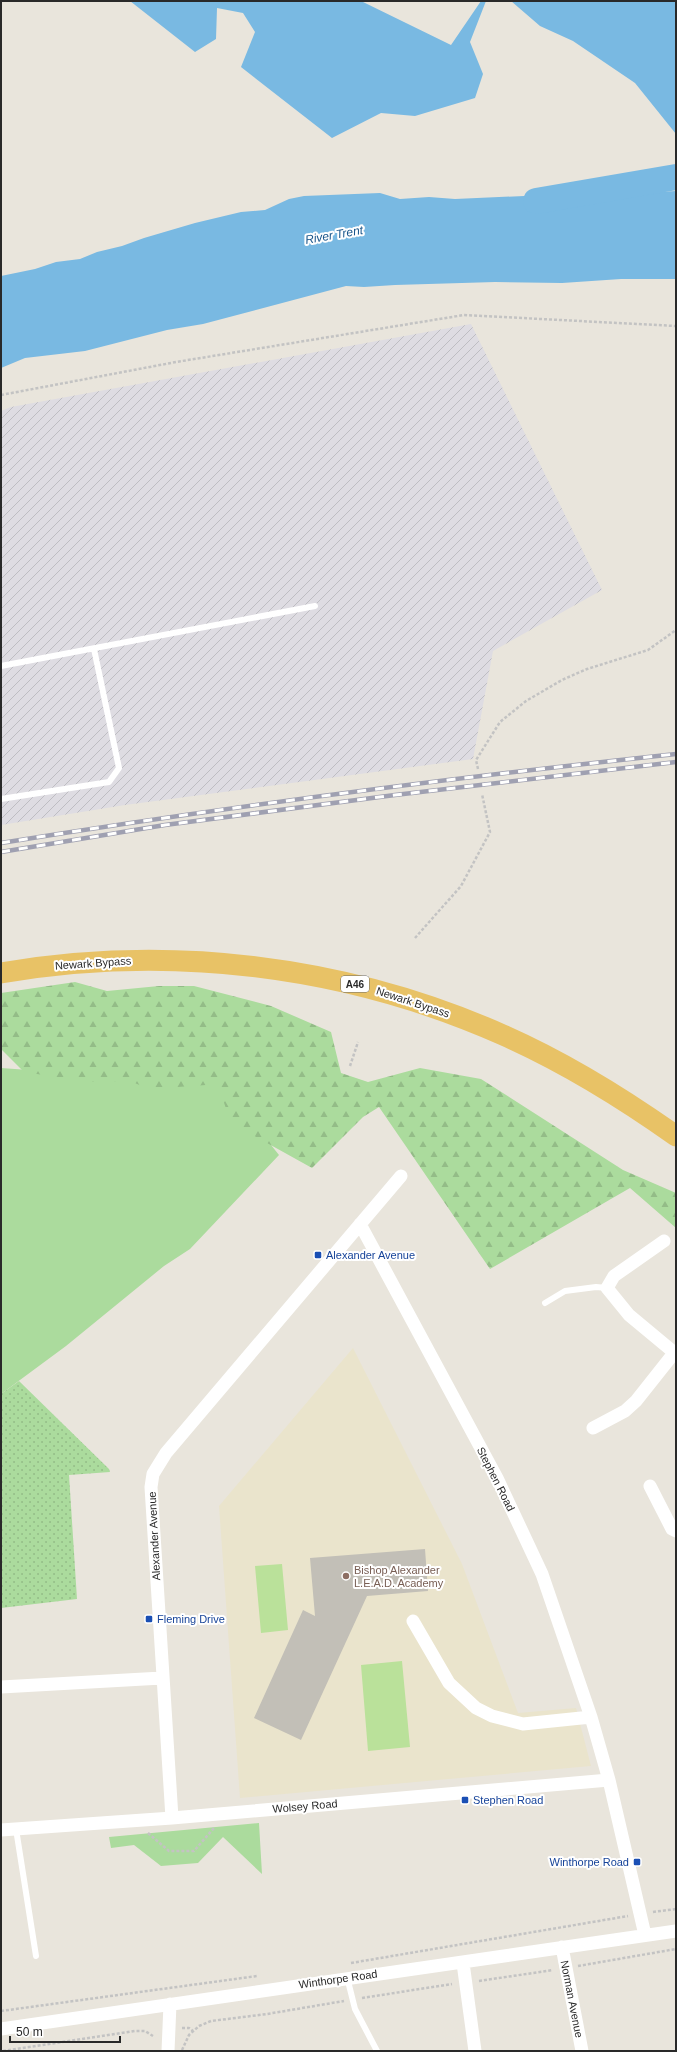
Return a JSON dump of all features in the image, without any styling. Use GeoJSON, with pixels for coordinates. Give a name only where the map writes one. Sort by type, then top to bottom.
{"type":"FeatureCollection","features":[{"type":"Feature","properties":{"kind":"highway","name":"Newark Bypass"},"geometry":{"type":"LineString","coordinates":[[1,973],[103,961],[184,960],[257,967],[328,978],[372,988],[437,1008],[503,1035],[581,1074],[636,1108],[676,1136]]}},
{"type":"Feature","properties":{"kind":"street","name":"Alexander Avenue"},"geometry":{"type":"LineString","coordinates":[[172,1818],[151,1487],[153,1474],[157,1464],[166,1453],[401,1176]]}},
{"type":"Feature","properties":{"kind":"street","name":"Stephen Road"},"geometry":{"type":"LineString","coordinates":[[360,1224],[497,1478],[542,1574],[591,1717],[609,1780],[645,1935]]}},
{"type":"Feature","properties":{"kind":"street"},"geometry":{"type":"LineString","coordinates":[[593,1428],[625,1411],[636,1401],[675,1353],[629,1315],[607,1288],[614,1276],[664,1241]]}},
{"type":"Feature","properties":{"kind":"street"},"geometry":{"type":"LineString","coordinates":[[650,1486],[672,1529],[676,1531]]}},
{"type":"Feature","properties":{"kind":"street"},"geometry":{"type":"LineString","coordinates":[[413,1621],[449,1683],[476,1708],[503,1719],[523,1724],[591,1717]]}},
{"type":"Feature","properties":{"kind":"street"},"geometry":{"type":"LineString","coordinates":[[1,1688],[162,1678]]}},
{"type":"Feature","properties":{"kind":"street","name":"Wolsey Road"},"geometry":{"type":"LineString","coordinates":[[1,1830],[172,1818],[609,1780]]}},
{"type":"Feature","properties":{"kind":"street","name":"Winthorpe Road"},"geometry":{"type":"LineString","coordinates":[[1,2029],[347,1977],[463,1963],[676,1931]]}},
{"type":"Feature","properties":{"kind":"street","name":"Norman Avenue"},"geometry":{"type":"LineString","coordinates":[[562,1947],[582,2051]]}},
{"type":"Feature","properties":{"kind":"street"},"geometry":{"type":"LineString","coordinates":[[463,1963],[475,2051]]}},
{"type":"Feature","properties":{"kind":"street"},"geometry":{"type":"LineString","coordinates":[[168,2051],[170,2004]]}},
{"type":"Feature","properties":{"kind":"lane"},"geometry":{"type":"LineString","coordinates":[[1,666],[316,606]]}},
{"type":"Feature","properties":{"kind":"lane"},"geometry":{"type":"LineString","coordinates":[[1,799],[109,782],[120,768],[94,648]]}},
{"type":"Feature","properties":{"kind":"lane"},"geometry":{"type":"LineString","coordinates":[[545,1303],[565,1291],[596,1287],[607,1288]]}},
{"type":"Feature","properties":{"kind":"lane"},"geometry":{"type":"LineString","coordinates":[[16,1829],[36,1956]]}},
{"type":"Feature","properties":{"kind":"lane"},"geometry":{"type":"LineString","coordinates":[[347,1977],[355,2009],[378,2051]]}},
{"type":"Feature","properties":{"kind":"path"},"geometry":{"type":"LineString","coordinates":[[1,395],[176,362],[464,315],[676,326]]}},
{"type":"Feature","properties":{"kind":"path"},"geometry":{"type":"LineString","coordinates":[[478,769],[476,760],[500,722],[526,701],[562,680],[587,669],[648,650],[676,630]]}},
{"type":"Feature","properties":{"kind":"path"},"geometry":{"type":"LineString","coordinates":[[415,938],[461,886],[490,832],[482,794]]}},
{"type":"Feature","properties":{"kind":"path"},"geometry":{"type":"LineString","coordinates":[[350,1066],[358,1042]]}},
{"type":"Feature","properties":{"kind":"path"},"geometry":{"type":"LineString","coordinates":[[134,1820],[169,1851],[194,1851],[227,1813]]}},
{"type":"Feature","properties":{"kind":"path"},"geometry":{"type":"LineString","coordinates":[[345,1964],[676,1909]]}},
{"type":"Feature","properties":{"kind":"path"},"geometry":{"type":"LineString","coordinates":[[182,2051],[189,2035],[199,2026],[211,2021],[267,2014],[466,1982],[566,1968],[676,1949]]}},
{"type":"Feature","properties":{"kind":"path"},"geometry":{"type":"LineString","coordinates":[[1,2011],[260,1976]]}},
{"type":"Feature","properties":{"kind":"path"},"geometry":{"type":"LineString","coordinates":[[3,2051],[135,2031],[145,2031],[153,2036]]}},
{"type":"Feature","properties":{"kind":"shaded area"},"geometry":{"type":"Polygon","coordinates":[[[471,324],[602,590],[493,651],[473,759],[125,805],[1,825],[1,411],[11,407],[471,324]]]}},
{"type":"Feature","properties":{"kind":"shaded area","name":"Bishop Alexander L.E.A.D. Academy"},"geometry":{"type":"Polygon","coordinates":[[[353,1348],[462,1564],[518,1713],[576,1708],[591,1766],[240,1798],[219,1506],[353,1348]]]}},
{"type":"Feature","properties":{"kind":"green space"},"geometry":{"type":"Polygon","coordinates":[[[75,982],[107,991],[159,986],[194,986],[271,1006],[331,1032],[341,1073],[368,1082],[420,1068],[481,1079],[623,1170],[676,1193],[676,1228],[630,1188],[490,1269],[379,1107],[363,1117],[312,1168],[231,1123],[221,1094],[206,1085],[149,1089],[130,1081],[89,1082],[24,1072],[1,1049],[1,993],[75,982]]]}},
{"type":"Feature","properties":{"kind":"green space"},"geometry":{"type":"Polygon","coordinates":[[[1,1068],[222,1084],[279,1155],[190,1249],[164,1266],[66,1346],[1,1394],[1,1068]]]}},
{"type":"Feature","properties":{"kind":"green space"},"geometry":{"type":"Polygon","coordinates":[[[19,1381],[109,1469],[110,1472],[69,1475],[77,1599],[1,1608],[1,1394],[19,1381]]]}},
{"type":"Feature","properties":{"kind":"green space"},"geometry":{"type":"Polygon","coordinates":[[[282,1564],[288,1630],[261,1633],[255,1566],[282,1564]]]}},
{"type":"Feature","properties":{"kind":"green space"},"geometry":{"type":"Polygon","coordinates":[[[402,1661],[410,1747],[368,1751],[361,1665],[402,1661]]]}},
{"type":"Feature","properties":{"kind":"green space"},"geometry":{"type":"Polygon","coordinates":[[[259,1823],[262,1874],[223,1837],[198,1863],[161,1866],[134,1845],[111,1848],[109,1837],[259,1823]]]}},
{"type":"Feature","properties":{"kind":"water"},"geometry":{"type":"Polygon","coordinates":[[[130,1],[361,1],[451,45],[481,1],[486,1],[470,42],[483,74],[475,98],[415,116],[381,113],[332,138],[241,67],[255,32],[243,13],[217,8],[216,39],[195,52],[130,1]]]}},
{"type":"Feature","properties":{"kind":"water"},"geometry":{"type":"Polygon","coordinates":[[[511,1],[676,1],[676,134],[635,83],[573,41],[540,26],[511,1]]]}},
{"type":"Feature","properties":{"kind":"water"},"geometry":{"type":"Polygon","coordinates":[[[676,191],[676,279],[621,279],[562,283],[495,282],[364,287],[346,286],[203,324],[167,330],[85,351],[25,358],[1,368],[1,276],[35,269],[56,262],[80,259],[97,252],[122,246],[195,223],[241,212],[265,210],[289,199],[304,196],[380,193],[400,199],[429,197],[455,199],[546,195],[608,195],[676,191]]]}},
{"type":"Feature","properties":{"kind":"building"},"geometry":{"type":"Polygon","coordinates":[[[425,1549],[428,1591],[367,1596],[301,1740],[254,1718],[303,1610],[315,1616],[310,1558],[425,1549]]]}},
{"type":"Feature","properties":{"kind":"waterway","name":"River Trent"},"geometry":{"type":"LineString","coordinates":[[536,201],[676,177]]}},
{"type":"Feature","properties":{"kind":"railway"},"geometry":{"type":"LineString","coordinates":[[1,843],[169,817],[338,794],[676,754]]}},
{"type":"Feature","properties":{"kind":"railway"},"geometry":{"type":"LineString","coordinates":[[1,852],[165,825],[395,795],[676,762]]}},
{"type":"Feature","properties":{"kind":"place","name":"Alexander Avenue"},"geometry":{"type":"Point","coordinates":[318,1255]}},
{"type":"Feature","properties":{"kind":"place","name":"Bishop Alexander L.E.A.D. Academy"},"geometry":{"type":"Point","coordinates":[346,1576]}},
{"type":"Feature","properties":{"kind":"place","name":"Fleming Drive"},"geometry":{"type":"Point","coordinates":[149,1619]}},
{"type":"Feature","properties":{"kind":"place","name":"Stephen Road"},"geometry":{"type":"Point","coordinates":[465,1800]}},
{"type":"Feature","properties":{"kind":"place","name":"Winthorpe Road"},"geometry":{"type":"Point","coordinates":[637,1862]}}]}
